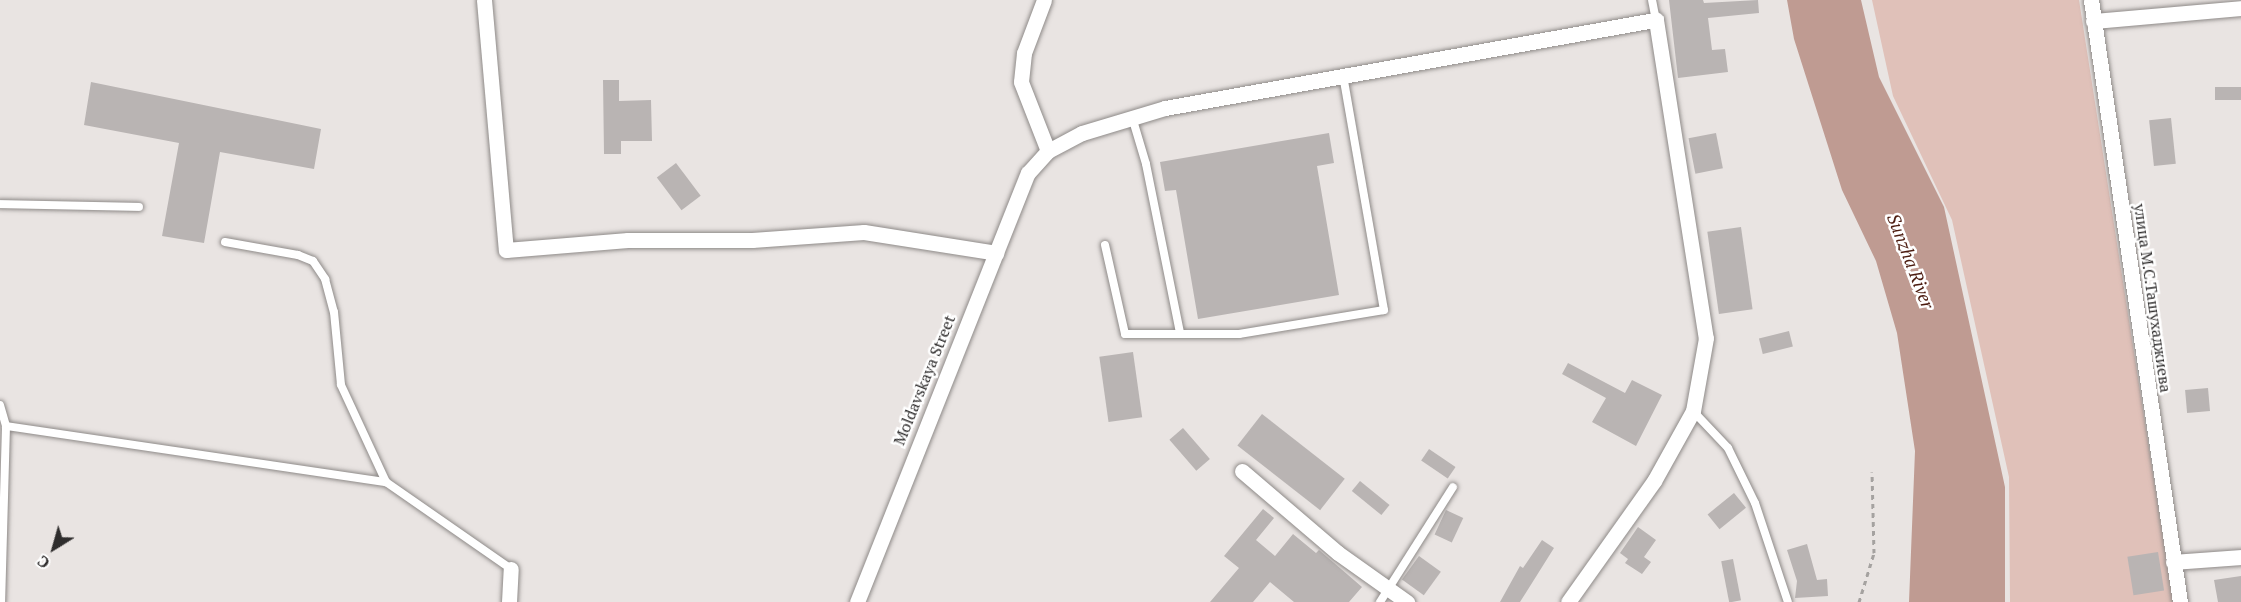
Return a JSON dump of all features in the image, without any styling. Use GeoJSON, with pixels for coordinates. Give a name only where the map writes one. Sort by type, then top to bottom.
{"type":"FeatureCollection","features":[{"type":"Feature","properties":{"kind":"street"},"geometry":{"type":"LineString","coordinates":[[484,0],[506,250],[628,240],[752,240],[864,232],[996,253]]}},
{"type":"Feature","properties":{"kind":"street"},"geometry":{"type":"LineString","coordinates":[[1044,0],[1024,53],[1021,82],[1048,151],[1082,133],[1132,117],[1343,75],[1656,20],[1706,338],[1693,411],[1654,481],[1568,602]]}},
{"type":"Feature","properties":{"kind":"street","name":"улица М.С.Ташухаджиева"},"geometry":{"type":"LineString","coordinates":[[2091,0],[2180,602]]}},
{"type":"Feature","properties":{"kind":"street"},"geometry":{"type":"LineString","coordinates":[[2093,21],[2241,8]]}},
{"type":"Feature","properties":{"kind":"street","name":"Moldavskaya Street"},"geometry":{"type":"LineString","coordinates":[[857,602],[1028,173],[1048,151]]}},
{"type":"Feature","properties":{"kind":"street"},"geometry":{"type":"LineString","coordinates":[[1242,471],[1384,595],[1407,602]]}},
{"type":"Feature","properties":{"kind":"street"},"geometry":{"type":"LineString","coordinates":[[2173,562],[2241,557]]}},
{"type":"Feature","properties":{"kind":"street"},"geometry":{"type":"LineString","coordinates":[[509,602],[511,569]]}},
{"type":"Feature","properties":{"kind":"lane"},"geometry":{"type":"LineString","coordinates":[[1652,0],[1656,20]]}},
{"type":"Feature","properties":{"kind":"lane"},"geometry":{"type":"LineString","coordinates":[[1105,245],[1125,334],[1239,334],[1384,310],[1343,75]]}},
{"type":"Feature","properties":{"kind":"lane"},"geometry":{"type":"LineString","coordinates":[[1132,117],[1146,164],[1180,333]]}},
{"type":"Feature","properties":{"kind":"lane"},"geometry":{"type":"LineString","coordinates":[[0,204],[139,207]]}},
{"type":"Feature","properties":{"kind":"lane"},"geometry":{"type":"LineString","coordinates":[[225,242],[298,255],[314,261],[325,279],[334,312],[341,385],[386,482]]}},
{"type":"Feature","properties":{"kind":"lane"},"geometry":{"type":"LineString","coordinates":[[0,405],[6,426],[1,602]]}},
{"type":"Feature","properties":{"kind":"lane"},"geometry":{"type":"LineString","coordinates":[[1693,411],[1728,448],[1755,503],[1788,602]]}},
{"type":"Feature","properties":{"kind":"lane"},"geometry":{"type":"LineString","coordinates":[[6,426],[386,482],[511,569]]}},
{"type":"Feature","properties":{"kind":"lane"},"geometry":{"type":"LineString","coordinates":[[1384,595],[1453,487]]}},
{"type":"Feature","properties":{"kind":"path"},"geometry":{"type":"LineString","coordinates":[[1859,602],[1874,553],[1872,472]]}},
{"type":"Feature","properties":{"kind":"shaded area"},"geometry":{"type":"Polygon","coordinates":[[[1872,0],[2079,0],[2173,602],[2010,602],[2009,477],[1952,220],[1893,96],[1872,0]]]}},
{"type":"Feature","properties":{"kind":"water","name":"Sunzha River"},"geometry":{"type":"Polygon","coordinates":[[[1787,0],[1861,0],[1879,77],[1944,207],[2005,487],[2005,602],[1909,602],[1915,451],[1897,333],[1876,261],[1842,190],[1794,39],[1787,0]]]}},
{"type":"Feature","properties":{"kind":"building"},"geometry":{"type":"Polygon","coordinates":[[[1669,0],[1703,0],[1704,3],[1758,0],[1759,13],[1708,18],[1712,50],[1725,49],[1728,72],[1678,78],[1669,0]]]}},
{"type":"Feature","properties":{"kind":"building"},"geometry":{"type":"Polygon","coordinates":[[[603,80],[619,80],[619,101],[651,100],[652,141],[621,141],[621,154],[604,154],[603,80]]]}},
{"type":"Feature","properties":{"kind":"building"},"geometry":{"type":"Polygon","coordinates":[[[91,82],[321,129],[314,169],[220,152],[204,243],[162,236],[179,143],[84,125],[91,82]]]}},
{"type":"Feature","properties":{"kind":"building"},"geometry":{"type":"Polygon","coordinates":[[[2215,87],[2241,87],[2241,100],[2215,100],[2215,87]]]}},
{"type":"Feature","properties":{"kind":"building"},"geometry":{"type":"Polygon","coordinates":[[[2171,118],[2176,164],[2154,166],[2149,120],[2171,118]]]}},
{"type":"Feature","properties":{"kind":"building"},"geometry":{"type":"Polygon","coordinates":[[[1329,133],[1334,163],[1317,166],[1339,295],[1198,319],[1176,190],[1165,191],[1160,162],[1329,133]]]}},
{"type":"Feature","properties":{"kind":"building"},"geometry":{"type":"Polygon","coordinates":[[[1716,133],[1723,168],[1695,174],[1689,138],[1716,133]]]}},
{"type":"Feature","properties":{"kind":"building"},"geometry":{"type":"Polygon","coordinates":[[[676,163],[701,196],[682,210],[657,177],[676,163]]]}},
{"type":"Feature","properties":{"kind":"building"},"geometry":{"type":"Polygon","coordinates":[[[1741,227],[1753,309],[1719,314],[1707,232],[1741,227]]]}},
{"type":"Feature","properties":{"kind":"building"},"geometry":{"type":"Polygon","coordinates":[[[1789,331],[1793,347],[1763,354],[1759,338],[1789,331]]]}},
{"type":"Feature","properties":{"kind":"building"},"geometry":{"type":"Polygon","coordinates":[[[1133,352],[1142,417],[1109,422],[1099,357],[1133,352]]]}},
{"type":"Feature","properties":{"kind":"building"},"geometry":{"type":"Polygon","coordinates":[[[1568,363],[1625,393],[1632,380],[1662,395],[1636,446],[1592,422],[1606,398],[1562,374],[1568,363]]]}},
{"type":"Feature","properties":{"kind":"building"},"geometry":{"type":"Polygon","coordinates":[[[2208,388],[2210,411],[2187,413],[2185,390],[2208,388]]]}},
{"type":"Feature","properties":{"kind":"building"},"geometry":{"type":"Polygon","coordinates":[[[1262,414],[1345,479],[1320,510],[1237,446],[1262,414]]]}},
{"type":"Feature","properties":{"kind":"building"},"geometry":{"type":"Polygon","coordinates":[[[1183,428],[1210,459],[1196,471],[1169,440],[1183,428]]]}},
{"type":"Feature","properties":{"kind":"building"},"geometry":{"type":"Polygon","coordinates":[[[1429,449],[1456,467],[1448,479],[1421,461],[1429,449]]]}},
{"type":"Feature","properties":{"kind":"building"},"geometry":{"type":"Polygon","coordinates":[[[1360,481],[1390,505],[1381,515],[1352,491],[1360,481]]]}},
{"type":"Feature","properties":{"kind":"building"},"geometry":{"type":"Polygon","coordinates":[[[1734,493],[1746,508],[1720,529],[1708,514],[1734,493]]]}},
{"type":"Feature","properties":{"kind":"building"},"geometry":{"type":"Polygon","coordinates":[[[1263,509],[1274,518],[1256,540],[1275,556],[1293,534],[1316,553],[1319,550],[1362,587],[1349,602],[1294,602],[1270,582],[1253,602],[1210,602],[1239,568],[1224,556],[1263,509]]]}},
{"type":"Feature","properties":{"kind":"building"},"geometry":{"type":"Polygon","coordinates":[[[1446,510],[1463,518],[1452,543],[1435,534],[1446,510]]]}},
{"type":"Feature","properties":{"kind":"building"},"geometry":{"type":"Polygon","coordinates":[[[1638,527],[1656,540],[1644,557],[1651,562],[1642,574],[1625,563],[1628,559],[1620,553],[1638,527]]]}},
{"type":"Feature","properties":{"kind":"building"},"geometry":{"type":"Polygon","coordinates":[[[1542,540],[1554,548],[1520,602],[1500,602],[1520,566],[1523,568],[1542,540]]]}},
{"type":"Feature","properties":{"kind":"building"},"geometry":{"type":"Polygon","coordinates":[[[1807,544],[1817,580],[1827,579],[1828,596],[1795,598],[1797,581],[1787,550],[1807,544]]]}},
{"type":"Feature","properties":{"kind":"building"},"geometry":{"type":"Polygon","coordinates":[[[2158,552],[2164,591],[2133,595],[2127,557],[2158,552]]]}},
{"type":"Feature","properties":{"kind":"building"},"geometry":{"type":"Polygon","coordinates":[[[1419,556],[1441,572],[1424,595],[1402,579],[1419,556]]]}},
{"type":"Feature","properties":{"kind":"building"},"geometry":{"type":"Polygon","coordinates":[[[1733,559],[1741,600],[1729,602],[1721,561],[1733,559]]]}},
{"type":"Feature","properties":{"kind":"building"},"geometry":{"type":"Polygon","coordinates":[[[2241,576],[2241,602],[2218,602],[2214,580],[2241,576]]]}}]}
